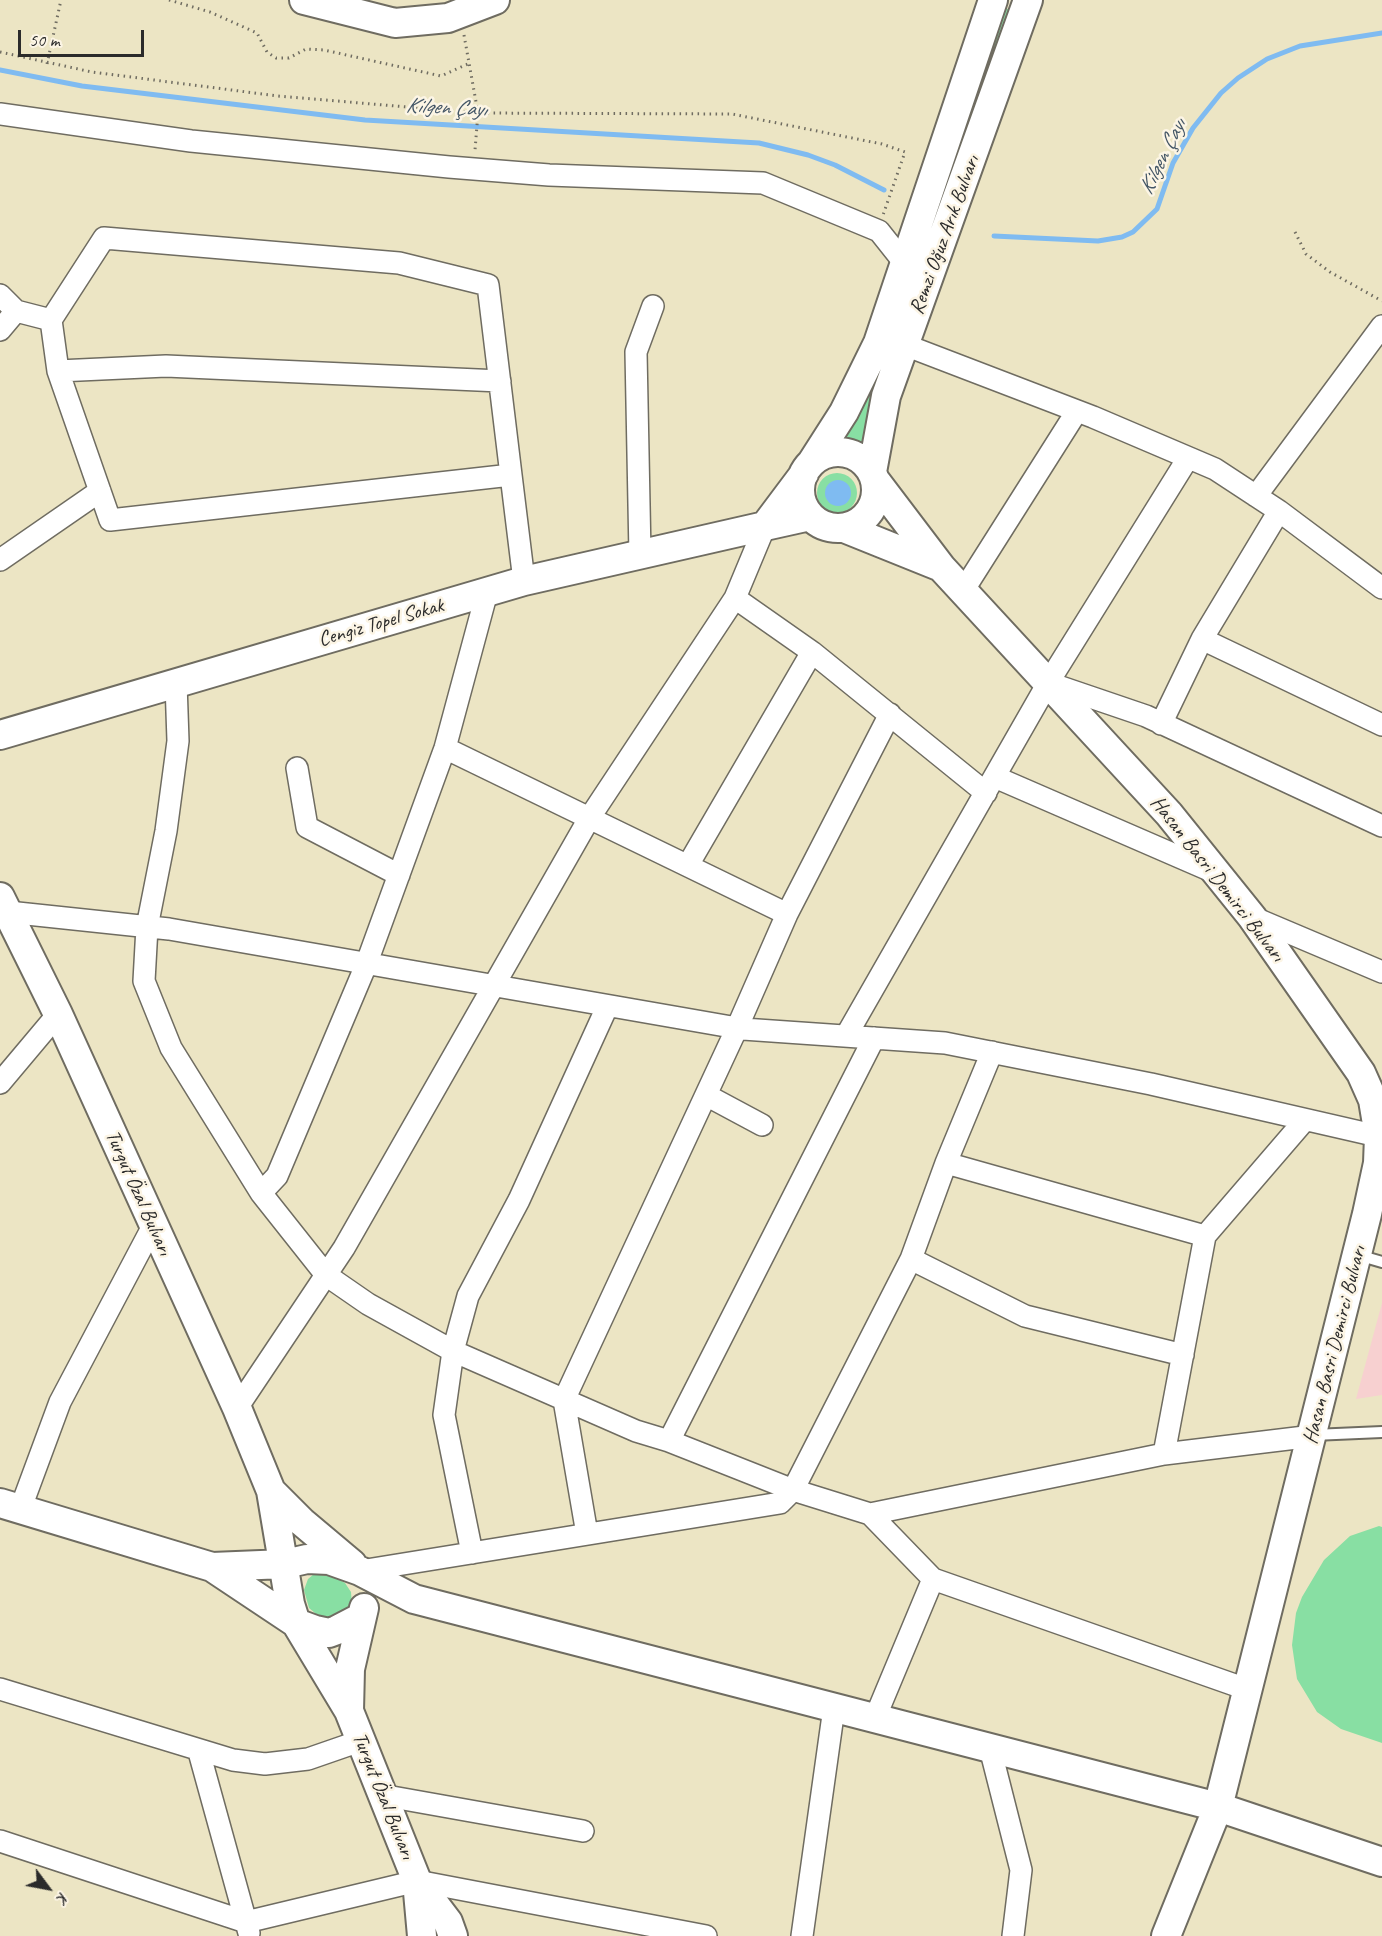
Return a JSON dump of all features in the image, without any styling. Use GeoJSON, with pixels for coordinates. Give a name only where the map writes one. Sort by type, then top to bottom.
{"type":"FeatureCollection","features":[{"type":"Feature","properties":{"kind":"main road"},"geometry":{"type":"LineString","coordinates":[[304,0],[395,23],[448,18],[461,7],[495,0]]}},
{"type":"Feature","properties":{"kind":"main road","name":"Remzi Oğuz Arık Bulvarı"},"geometry":{"type":"LineString","coordinates":[[810,516],[800,495],[809,467],[864,376],[906,265],[993,0]]}},
{"type":"Feature","properties":{"kind":"main road","name":"Remzi Oğuz Arık Bulvarı"},"geometry":{"type":"LineString","coordinates":[[844,528],[856,524],[873,505],[876,493],[873,476],[884,404],[1028,0]]}},
{"type":"Feature","properties":{"kind":"main road"},"geometry":{"type":"LineString","coordinates":[[765,526],[809,467],[833,452],[844,452],[855,456],[873,476]]}},
{"type":"Feature","properties":{"kind":"main road","name":"Hasan Basri Demirci Bulvarı"},"geometry":{"type":"LineString","coordinates":[[873,476],[941,567],[1134,774],[1252,917],[1361,1073],[1373,1100],[1381,1134],[1370,1258],[1312,1436],[1218,1807],[1170,1934]]}},
{"type":"Feature","properties":{"kind":"main road"},"geometry":{"type":"LineString","coordinates":[[810,516],[820,524],[844,528]]}},
{"type":"Feature","properties":{"kind":"main road","name":"Cengiz Topel Sokak"},"geometry":{"type":"LineString","coordinates":[[0,735],[524,581],[810,516]]}},
{"type":"Feature","properties":{"kind":"main road","name":"Hasan Basri Demirci Bulvarı"},"geometry":{"type":"LineString","coordinates":[[844,528],[941,567]]}},
{"type":"Feature","properties":{"kind":"main road","name":"Turgut Özal Bulvarı"},"geometry":{"type":"LineString","coordinates":[[4,904],[58,1014],[237,1408],[271,1491],[290,1604],[296,1623],[349,1712],[417,1881],[448,1922],[453,1936]]}},
{"type":"Feature","properties":{"kind":"main road","name":"Turgut Özal Bulvarı"},"geometry":{"type":"LineString","coordinates":[[271,1491],[302,1522],[360,1571],[365,1582],[363,1612],[350,1669],[349,1712]]}},
{"type":"Feature","properties":{"kind":"main road"},"geometry":{"type":"LineString","coordinates":[[10,1506],[212,1567],[296,1623],[329,1633],[363,1612],[414,1599]]}},
{"type":"Feature","properties":{"kind":"main road"},"geometry":{"type":"LineString","coordinates":[[212,1567],[285,1564],[318,1559],[360,1571],[414,1599],[1218,1807],[1382,1862]]}},
{"type":"Feature","properties":{"kind":"main road","name":"Turgut Özal Bulvarı"},"geometry":{"type":"LineString","coordinates":[[417,1881],[422,1936]]}},
{"type":"Feature","properties":{"kind":"street"},"geometry":{"type":"LineString","coordinates":[[0,114],[191,141],[415,164],[549,175],[763,183],[879,231],[906,265]]}},
{"type":"Feature","properties":{"kind":"street"},"geometry":{"type":"LineString","coordinates":[[511,475],[111,520],[58,370],[51,320],[104,238],[399,263],[489,285],[524,581]]}},
{"type":"Feature","properties":{"kind":"street"},"geometry":{"type":"LineString","coordinates":[[0,295],[16,311],[51,320]]}},
{"type":"Feature","properties":{"kind":"street"},"geometry":{"type":"LineString","coordinates":[[640,555],[636,352],[653,306]]}},
{"type":"Feature","properties":{"kind":"street"},"geometry":{"type":"LineString","coordinates":[[0,330],[16,311]]}},
{"type":"Feature","properties":{"kind":"street"},"geometry":{"type":"LineString","coordinates":[[1256,496],[1375,345],[1382,326]]}},
{"type":"Feature","properties":{"kind":"street"},"geometry":{"type":"LineString","coordinates":[[905,345],[1077,411],[1215,469],[1279,511],[1382,588]]}},
{"type":"Feature","properties":{"kind":"street"},"geometry":{"type":"LineString","coordinates":[[58,370],[166,366],[500,381]]}},
{"type":"Feature","properties":{"kind":"street"},"geometry":{"type":"LineString","coordinates":[[963,591],[1077,411]]}},
{"type":"Feature","properties":{"kind":"street"},"geometry":{"type":"LineString","coordinates":[[846,1036],[1048,682],[1188,458]]}},
{"type":"Feature","properties":{"kind":"street"},"geometry":{"type":"LineString","coordinates":[[0,560],[100,491]]}},
{"type":"Feature","properties":{"kind":"street"},"geometry":{"type":"LineString","coordinates":[[1161,724],[1202,639],[1279,511]]}},
{"type":"Feature","properties":{"kind":"street"},"geometry":{"type":"LineString","coordinates":[[237,1408],[344,1248],[590,817],[735,598],[765,526]]}},
{"type":"Feature","properties":{"kind":"street"},"geometry":{"type":"LineString","coordinates":[[261,1193],[277,1176],[366,965],[445,748],[487,592]]}},
{"type":"Feature","properties":{"kind":"street"},"geometry":{"type":"LineString","coordinates":[[735,598],[812,652],[890,714],[990,785],[1217,873]]}},
{"type":"Feature","properties":{"kind":"street"},"geometry":{"type":"LineString","coordinates":[[1202,639],[1382,725]]}},
{"type":"Feature","properties":{"kind":"street"},"geometry":{"type":"LineString","coordinates":[[688,865],[812,652]]}},
{"type":"Feature","properties":{"kind":"street"},"geometry":{"type":"LineString","coordinates":[[1048,682],[1161,724],[1382,826]]}},
{"type":"Feature","properties":{"kind":"street"},"geometry":{"type":"LineString","coordinates":[[176,683],[178,741],[166,831],[147,927],[144,981],[171,1048],[261,1193],[326,1275],[368,1304],[453,1351],[564,1400],[636,1431],[669,1441],[793,1490],[870,1514],[933,1579],[1249,1690]]}},
{"type":"Feature","properties":{"kind":"street"},"geometry":{"type":"LineString","coordinates":[[587,1534],[564,1400],[737,1028],[787,914],[890,714]]}},
{"type":"Feature","properties":{"kind":"street"},"geometry":{"type":"LineString","coordinates":[[445,748],[787,914]]}},
{"type":"Feature","properties":{"kind":"street"},"geometry":{"type":"LineString","coordinates":[[297,768],[307,827],[399,875]]}},
{"type":"Feature","properties":{"kind":"street"},"geometry":{"type":"LineString","coordinates":[[4,904],[737,1028],[945,1043],[1151,1084],[1304,1121],[1381,1134]]}},
{"type":"Feature","properties":{"kind":"street"},"geometry":{"type":"LineString","coordinates":[[1252,917],[1382,972]]}},
{"type":"Feature","properties":{"kind":"street"},"geometry":{"type":"LineString","coordinates":[[472,1553],[444,1415],[453,1351],[468,1296],[519,1200],[607,1007]]}},
{"type":"Feature","properties":{"kind":"street"},"geometry":{"type":"LineString","coordinates":[[0,1083],[58,1014]]}},
{"type":"Feature","properties":{"kind":"street"},"geometry":{"type":"LineString","coordinates":[[669,1441],[874,1038]]}},
{"type":"Feature","properties":{"kind":"street"},"geometry":{"type":"LineString","coordinates":[[360,1571],[780,1503],[793,1490],[911,1259],[946,1163],[992,1052]]}},
{"type":"Feature","properties":{"kind":"street"},"geometry":{"type":"LineString","coordinates":[[706,1095],[762,1125]]}},
{"type":"Feature","properties":{"kind":"street"},"geometry":{"type":"LineString","coordinates":[[1164,1455],[1205,1236],[1304,1121]]}},
{"type":"Feature","properties":{"kind":"street"},"geometry":{"type":"LineString","coordinates":[[946,1163],[1205,1236]]}},
{"type":"Feature","properties":{"kind":"street"},"geometry":{"type":"LineString","coordinates":[[10,1506],[60,1402],[153,1226]]}},
{"type":"Feature","properties":{"kind":"street"},"geometry":{"type":"LineString","coordinates":[[911,1259],[1025,1316],[1183,1355]]}},
{"type":"Feature","properties":{"kind":"street"},"geometry":{"type":"LineString","coordinates":[[870,1514],[1164,1455],[1312,1436]]}},
{"type":"Feature","properties":{"kind":"street"},"geometry":{"type":"LineString","coordinates":[[875,1718],[933,1579]]}},
{"type":"Feature","properties":{"kind":"street"},"geometry":{"type":"LineString","coordinates":[[0,1689],[199,1752],[233,1760],[265,1764],[308,1759],[360,1741]]}},
{"type":"Feature","properties":{"kind":"street"},"geometry":{"type":"LineString","coordinates":[[802,1936],[834,1708]]}},
{"type":"Feature","properties":{"kind":"street"},"geometry":{"type":"LineString","coordinates":[[990,1748],[1021,1870],[1013,1936]]}},
{"type":"Feature","properties":{"kind":"street"},"geometry":{"type":"LineString","coordinates":[[199,1752],[248,1929]]}},
{"type":"Feature","properties":{"kind":"street"},"geometry":{"type":"LineString","coordinates":[[381,1795],[583,1831]]}},
{"type":"Feature","properties":{"kind":"street"},"geometry":{"type":"LineString","coordinates":[[0,1841],[248,1929],[417,1881],[684,1934],[706,1936]]}},
{"type":"Feature","properties":{"kind":"lane"},"geometry":{"type":"LineString","coordinates":[[1312,1436],[1382,1432]]}},
{"type":"Feature","properties":{"kind":"path"},"geometry":{"type":"LineString","coordinates":[[47,64],[61,0]]}},
{"type":"Feature","properties":{"kind":"path"},"geometry":{"type":"LineString","coordinates":[[169,0],[210,12],[257,33],[267,52],[276,58],[289,58],[306,49],[324,50],[441,76],[470,63]]}},
{"type":"Feature","properties":{"kind":"path"},"geometry":{"type":"LineString","coordinates":[[461,7],[478,113],[475,153]]}},
{"type":"Feature","properties":{"kind":"path"},"geometry":{"type":"LineString","coordinates":[[0,52],[92,72],[278,96],[478,113],[732,114],[818,130],[905,152],[885,210]]}},
{"type":"Feature","properties":{"kind":"path"},"geometry":{"type":"LineString","coordinates":[[1295,232],[1306,254],[1340,278],[1382,302]]}},
{"type":"Feature","properties":{"kind":"shaded area"},"geometry":{"type":"Polygon","coordinates":[[[1382,1303],[1382,1395],[1356,1399],[1382,1303]]]}},
{"type":"Feature","properties":{"kind":"green space"},"geometry":{"type":"Polygon","coordinates":[[[1002,7],[1014,11],[944,196],[1002,7]]]}},
{"type":"Feature","properties":{"kind":"green space"},"geometry":{"type":"Polygon","coordinates":[[[893,340],[864,450],[842,443],[864,405],[893,340]]]}},
{"type":"Feature","properties":{"kind":"green space"},"geometry":{"type":"Polygon","coordinates":[[[837,473],[851,479],[857,493],[851,507],[837,513],[823,507],[817,493],[823,479],[837,473]]]}},
{"type":"Feature","properties":{"kind":"green space"},"geometry":{"type":"Polygon","coordinates":[[[1382,1527],[1382,1743],[1341,1729],[1317,1712],[1297,1679],[1292,1645],[1296,1613],[1302,1597],[1324,1560],[1350,1536],[1382,1527]]]}},
{"type":"Feature","properties":{"kind":"green space"},"geometry":{"type":"Polygon","coordinates":[[[314,1574],[334,1577],[345,1583],[351,1592],[352,1606],[340,1620],[321,1618],[309,1608],[304,1590],[308,1579],[314,1574]]]}},
{"type":"Feature","properties":{"kind":"water"},"geometry":{"type":"Polygon","coordinates":[[[838,480],[847,484],[851,493],[847,502],[838,506],[829,502],[825,493],[829,484],[838,480]]]}},
{"type":"Feature","properties":{"kind":"waterway","name":"Kilgen Çayı"},"geometry":{"type":"LineString","coordinates":[[994,236],[1098,241],[1122,237],[1133,232],[1157,209],[1173,163],[1193,128],[1221,93],[1238,78],[1267,59],[1300,46],[1382,33]]}},
{"type":"Feature","properties":{"kind":"waterway","name":"Kilgen Çayı"},"geometry":{"type":"LineString","coordinates":[[0,70],[82,86],[365,120],[759,143],[808,155],[835,165],[884,190]]}}]}
